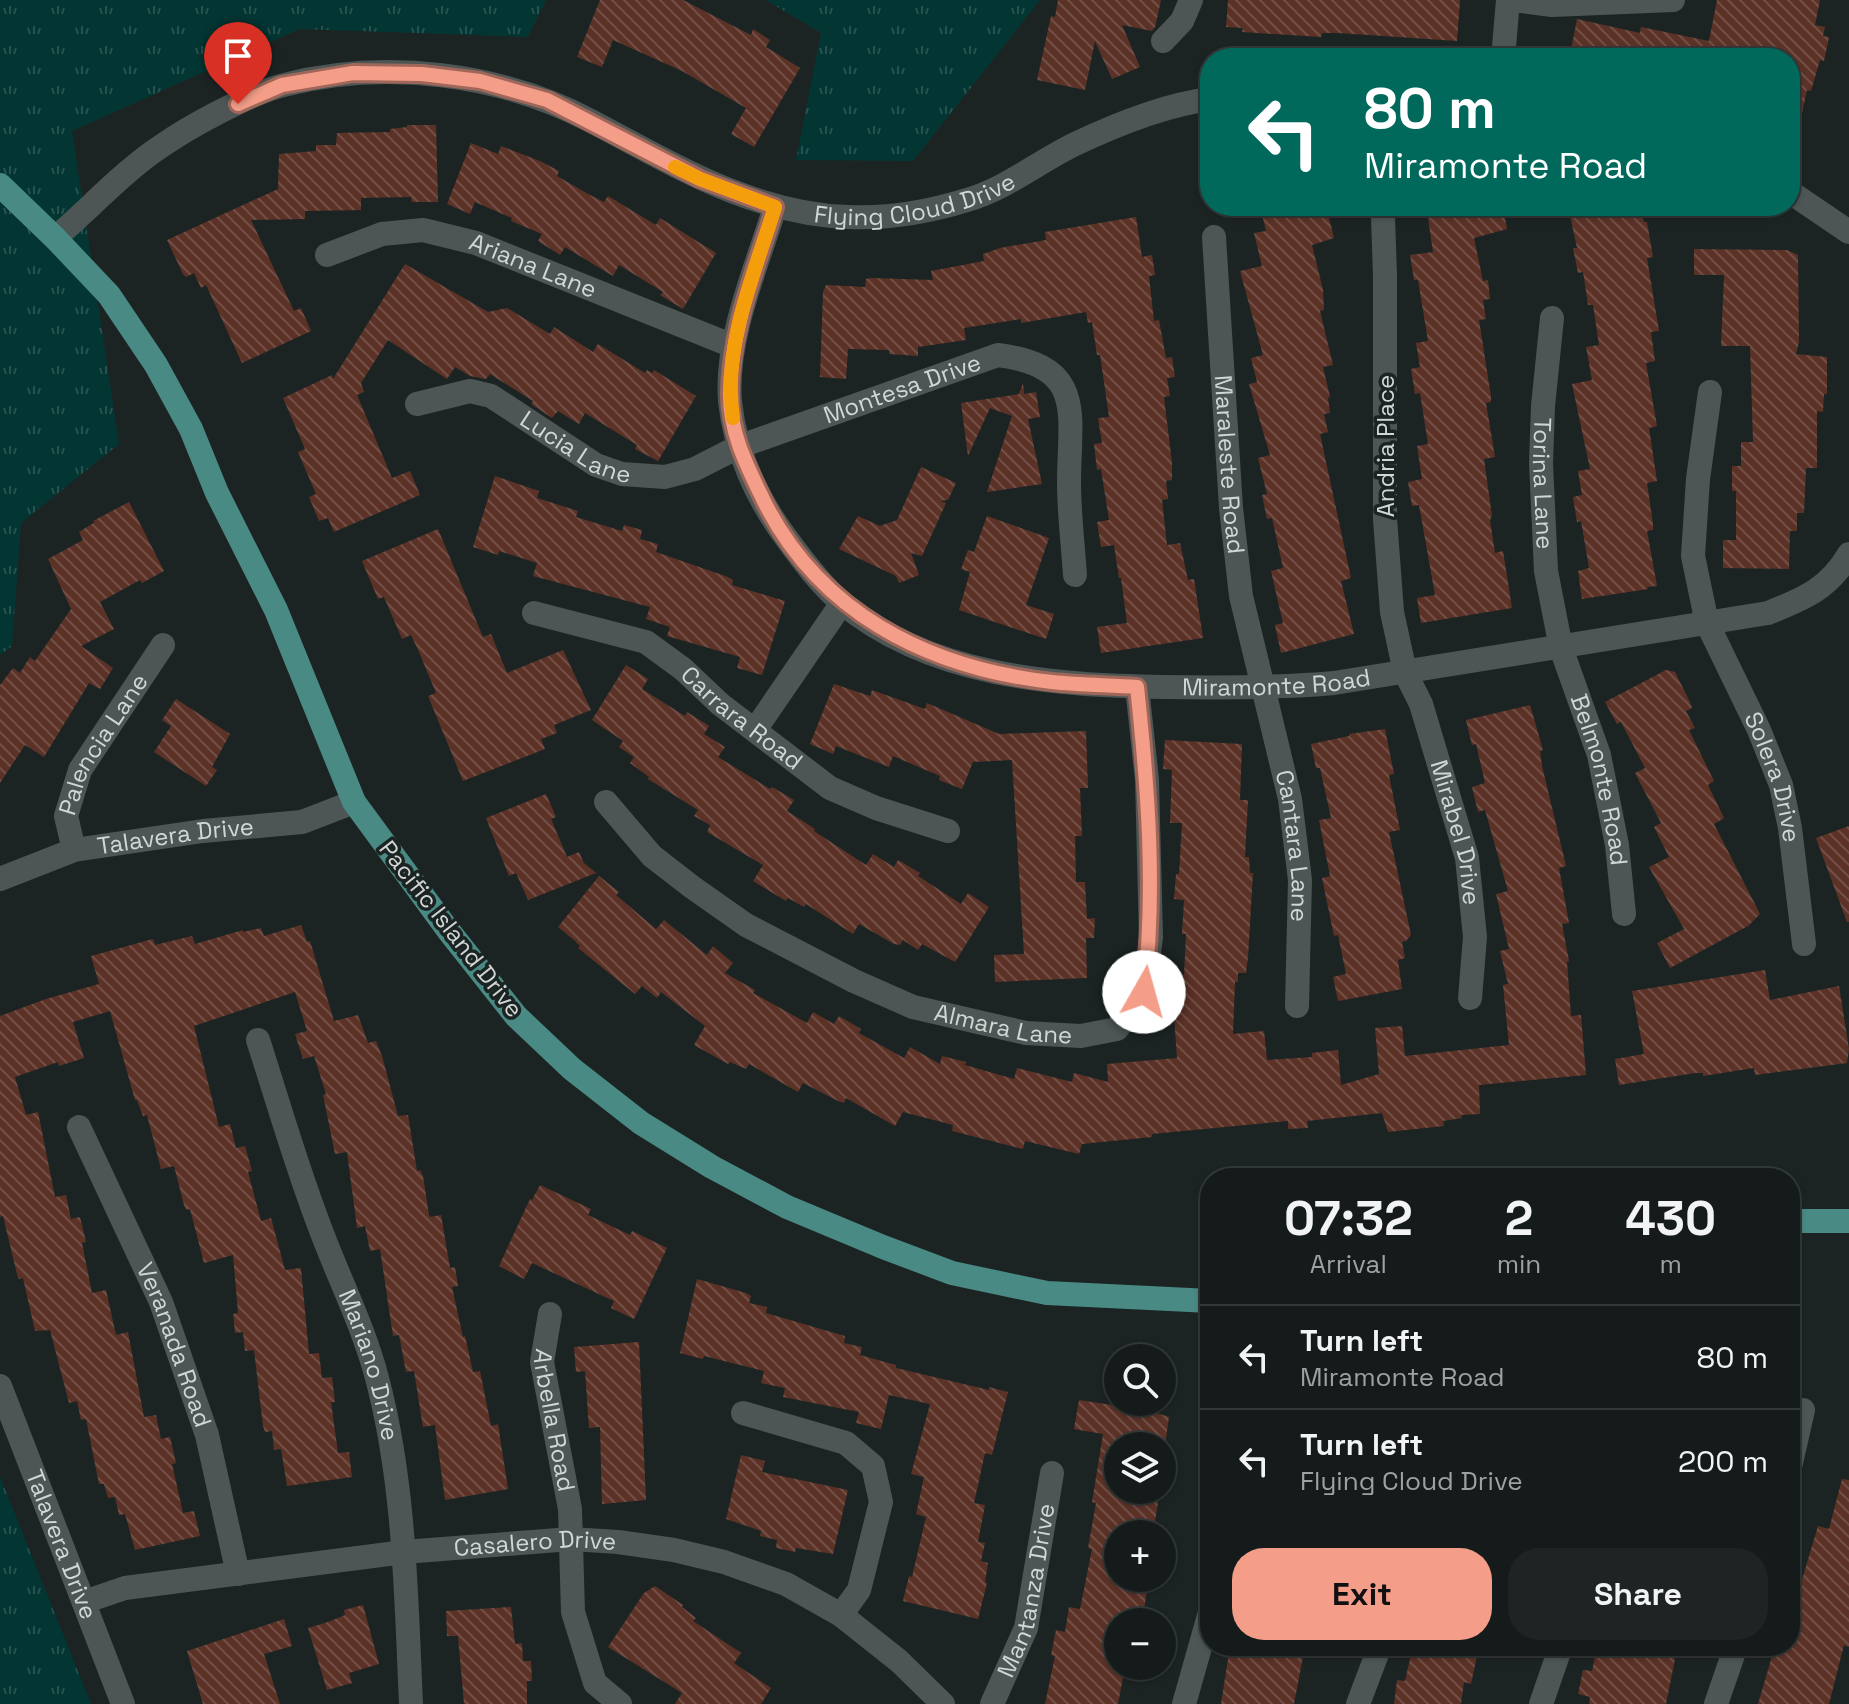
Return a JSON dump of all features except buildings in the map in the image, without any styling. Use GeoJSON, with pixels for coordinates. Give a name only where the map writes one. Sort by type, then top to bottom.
{"type":"FeatureCollection","features":[{"type":"Feature","properties":{"kind":"main road","name":"Pacific Island Drive"},"geometry":{"type":"LineString","coordinates":[[0,185],[109,295],[156,365],[191,429],[217,493],[276,610],[354,802],[516,1016],[572,1069],[641,1123],[712,1167],[787,1207],[952,1273],[1047,1293],[1200,1301]]}},
{"type":"Feature","properties":{"kind":"main road"},"geometry":{"type":"LineString","coordinates":[[1800,1221],[1849,1221]]}},
{"type":"Feature","properties":{"kind":"street"},"geometry":{"type":"LineString","coordinates":[[1163,41],[1182,21],[1191,0]]}},
{"type":"Feature","properties":{"kind":"street"},"geometry":{"type":"LineString","coordinates":[[1504,48],[1511,0],[1552,5],[1673,0]]}},
{"type":"Feature","properties":{"kind":"street","name":"Flying Cloud Drive"},"geometry":{"type":"LineString","coordinates":[[55,238],[159,147],[215,114],[282,85],[353,73],[422,74],[480,81],[547,100],[700,179],[775,207],[847,217],[903,216],[969,200],[1115,127],[1144,115],[1200,101]]}},
{"type":"Feature","properties":{"kind":"street"},"geometry":{"type":"LineString","coordinates":[[1800,199],[1849,232]]}},
{"type":"Feature","properties":{"kind":"street","name":"Miramonte Road"},"geometry":{"type":"LineString","coordinates":[[775,207],[733,346],[730,399],[738,447],[771,517],[804,563],[842,603],[888,634],[933,655],[1051,682],[1264,689],[1334,683],[1768,613],[1809,597],[1840,570],[1849,554]]}},
{"type":"Feature","properties":{"kind":"street","name":"Andria Place"},"geometry":{"type":"LineString","coordinates":[[1383,217],[1385,519],[1392,612],[1405,672]]}},
{"type":"Feature","properties":{"kind":"street","name":"Ariana Lane"},"geometry":{"type":"LineString","coordinates":[[327,255],[382,234],[423,230],[476,243],[733,346]]}},
{"type":"Feature","properties":{"kind":"street","name":"Maraleste Road"},"geometry":{"type":"LineString","coordinates":[[1214,237],[1231,508],[1241,596],[1264,689]]}},
{"type":"Feature","properties":{"kind":"street","name":"Torina Lane"},"geometry":{"type":"LineString","coordinates":[[1552,318],[1543,406],[1542,517],[1546,571],[1561,648]]}},
{"type":"Feature","properties":{"kind":"street","name":"Montesa Drive"},"geometry":{"type":"LineString","coordinates":[[738,447],[998,355],[1027,359],[1051,373],[1067,395],[1072,421],[1069,484],[1075,575]]}},
{"type":"Feature","properties":{"kind":"street","name":"Lucia Lane"},"geometry":{"type":"LineString","coordinates":[[417,404],[470,391],[491,396],[596,465],[622,474],[665,477],[695,469],[738,447]]}},
{"type":"Feature","properties":{"kind":"street","name":"Solera Drive"},"geometry":{"type":"LineString","coordinates":[[1710,392],[1698,479],[1693,556],[1707,623],[1759,730],[1781,785],[1790,828],[1804,944]]}},
{"type":"Feature","properties":{"kind":"street"},"geometry":{"type":"LineString","coordinates":[[755,730],[842,603]]}},
{"type":"Feature","properties":{"kind":"street","name":"Carrara Road"},"geometry":{"type":"LineString","coordinates":[[534,613],[646,642],[683,669],[720,704],[830,788],[876,808],[948,831]]}},
{"type":"Feature","properties":{"kind":"street","name":"Palencia Lane"},"geometry":{"type":"LineString","coordinates":[[74,850],[66,816],[80,770],[163,645]]}},
{"type":"Feature","properties":{"kind":"street","name":"Belmonte Road"},"geometry":{"type":"LineString","coordinates":[[1561,648],[1599,755],[1617,845],[1624,914]]}},
{"type":"Feature","properties":{"kind":"street","name":"Mirabel Drive"},"geometry":{"type":"LineString","coordinates":[[1405,672],[1421,704],[1467,858],[1475,937],[1470,998]]}},
{"type":"Feature","properties":{"kind":"street","name":"Almara Lane"},"geometry":{"type":"LineString","coordinates":[[606,802],[652,856],[692,887],[746,925],[854,981],[913,1007],[1026,1033],[1081,1036],[1117,1029],[1144,992],[1151,937],[1147,780],[1137,687]]}},
{"type":"Feature","properties":{"kind":"street","name":"Cantara Lane"},"geometry":{"type":"LineString","coordinates":[[1264,689],[1290,799],[1300,880],[1297,1006]]}},
{"type":"Feature","properties":{"kind":"street","name":"Talavera Drive"},"geometry":{"type":"LineString","coordinates":[[0,879],[74,850],[203,831],[302,822],[354,802]]}},
{"type":"Feature","properties":{"kind":"street","name":"Mariano Drive"},"geometry":{"type":"LineString","coordinates":[[258,1040],[319,1225],[353,1303],[377,1378],[393,1453],[404,1552],[411,1704]]}},
{"type":"Feature","properties":{"kind":"street","name":"Veranada Road"},"geometry":{"type":"LineString","coordinates":[[79,1127],[166,1317],[207,1435],[238,1574]]}},
{"type":"Feature","properties":{"kind":"street","name":"Arbella Road"},"geometry":{"type":"LineString","coordinates":[[550,1314],[542,1362],[570,1509],[573,1612],[595,1683],[620,1704]]}},
{"type":"Feature","properties":{"kind":"street","name":"Talavera Drive"},"geometry":{"type":"LineString","coordinates":[[0,1386],[123,1704]]}},
{"type":"Feature","properties":{"kind":"street"},"geometry":{"type":"LineString","coordinates":[[1800,1423],[1803,1410]]}},
{"type":"Feature","properties":{"kind":"street"},"geometry":{"type":"LineString","coordinates":[[743,1413],[846,1443],[873,1466],[881,1502],[859,1590],[841,1615]]}},
{"type":"Feature","properties":{"kind":"street","name":"Mantanza Drive"},"geometry":{"type":"LineString","coordinates":[[992,1704],[1026,1628],[1052,1473]]}},
{"type":"Feature","properties":{"kind":"street","name":"Casalero Drive"},"geometry":{"type":"LineString","coordinates":[[84,1602],[125,1588],[404,1552],[571,1539],[632,1544],[724,1562],[786,1584],[841,1615],[899,1661],[943,1704]]}},
{"type":"Feature","properties":{"kind":"street"},"geometry":{"type":"LineString","coordinates":[[1184,1704],[1200,1647]]}},
{"type":"Feature","properties":{"kind":"street"},"geometry":{"type":"LineString","coordinates":[[1358,1704],[1376,1656]]}},
{"type":"Feature","properties":{"kind":"street"},"geometry":{"type":"LineString","coordinates":[[1541,1704],[1558,1656]]}},
{"type":"Feature","properties":{"kind":"street"},"geometry":{"type":"LineString","coordinates":[[1716,1704],[1733,1656]]}},
{"type":"Feature","properties":{"kind":"green space"},"geometry":{"type":"Polygon","coordinates":[[[0,0],[546,0],[528,37],[300,29],[72,131],[119,444],[21,523],[12,646],[0,655],[0,0]]]}},
{"type":"Feature","properties":{"kind":"green space"},"geometry":{"type":"Polygon","coordinates":[[[766,0],[1040,0],[913,161],[796,160],[821,33],[766,0]]]}},
{"type":"Feature","properties":{"kind":"green space"},"geometry":{"type":"Polygon","coordinates":[[[0,1477],[91,1704],[0,1704],[0,1477]]]}},
{"type":"Feature","properties":{"kind":"slow traffic"},"geometry":{"type":"LineString","coordinates":[[675,167],[775,207],[733,346],[730,399],[733,418]]}},
{"type":"Feature","properties":{"kind":"route"},"geometry":{"type":"LineString","coordinates":[[238,104],[282,85],[353,73],[422,74],[480,81],[547,100],[700,179],[775,207],[733,346],[730,399],[738,447],[771,517],[804,563],[842,603],[888,634],[933,655],[986,669],[1051,682],[1137,687],[1147,780],[1151,937],[1144,992]]}}]}
